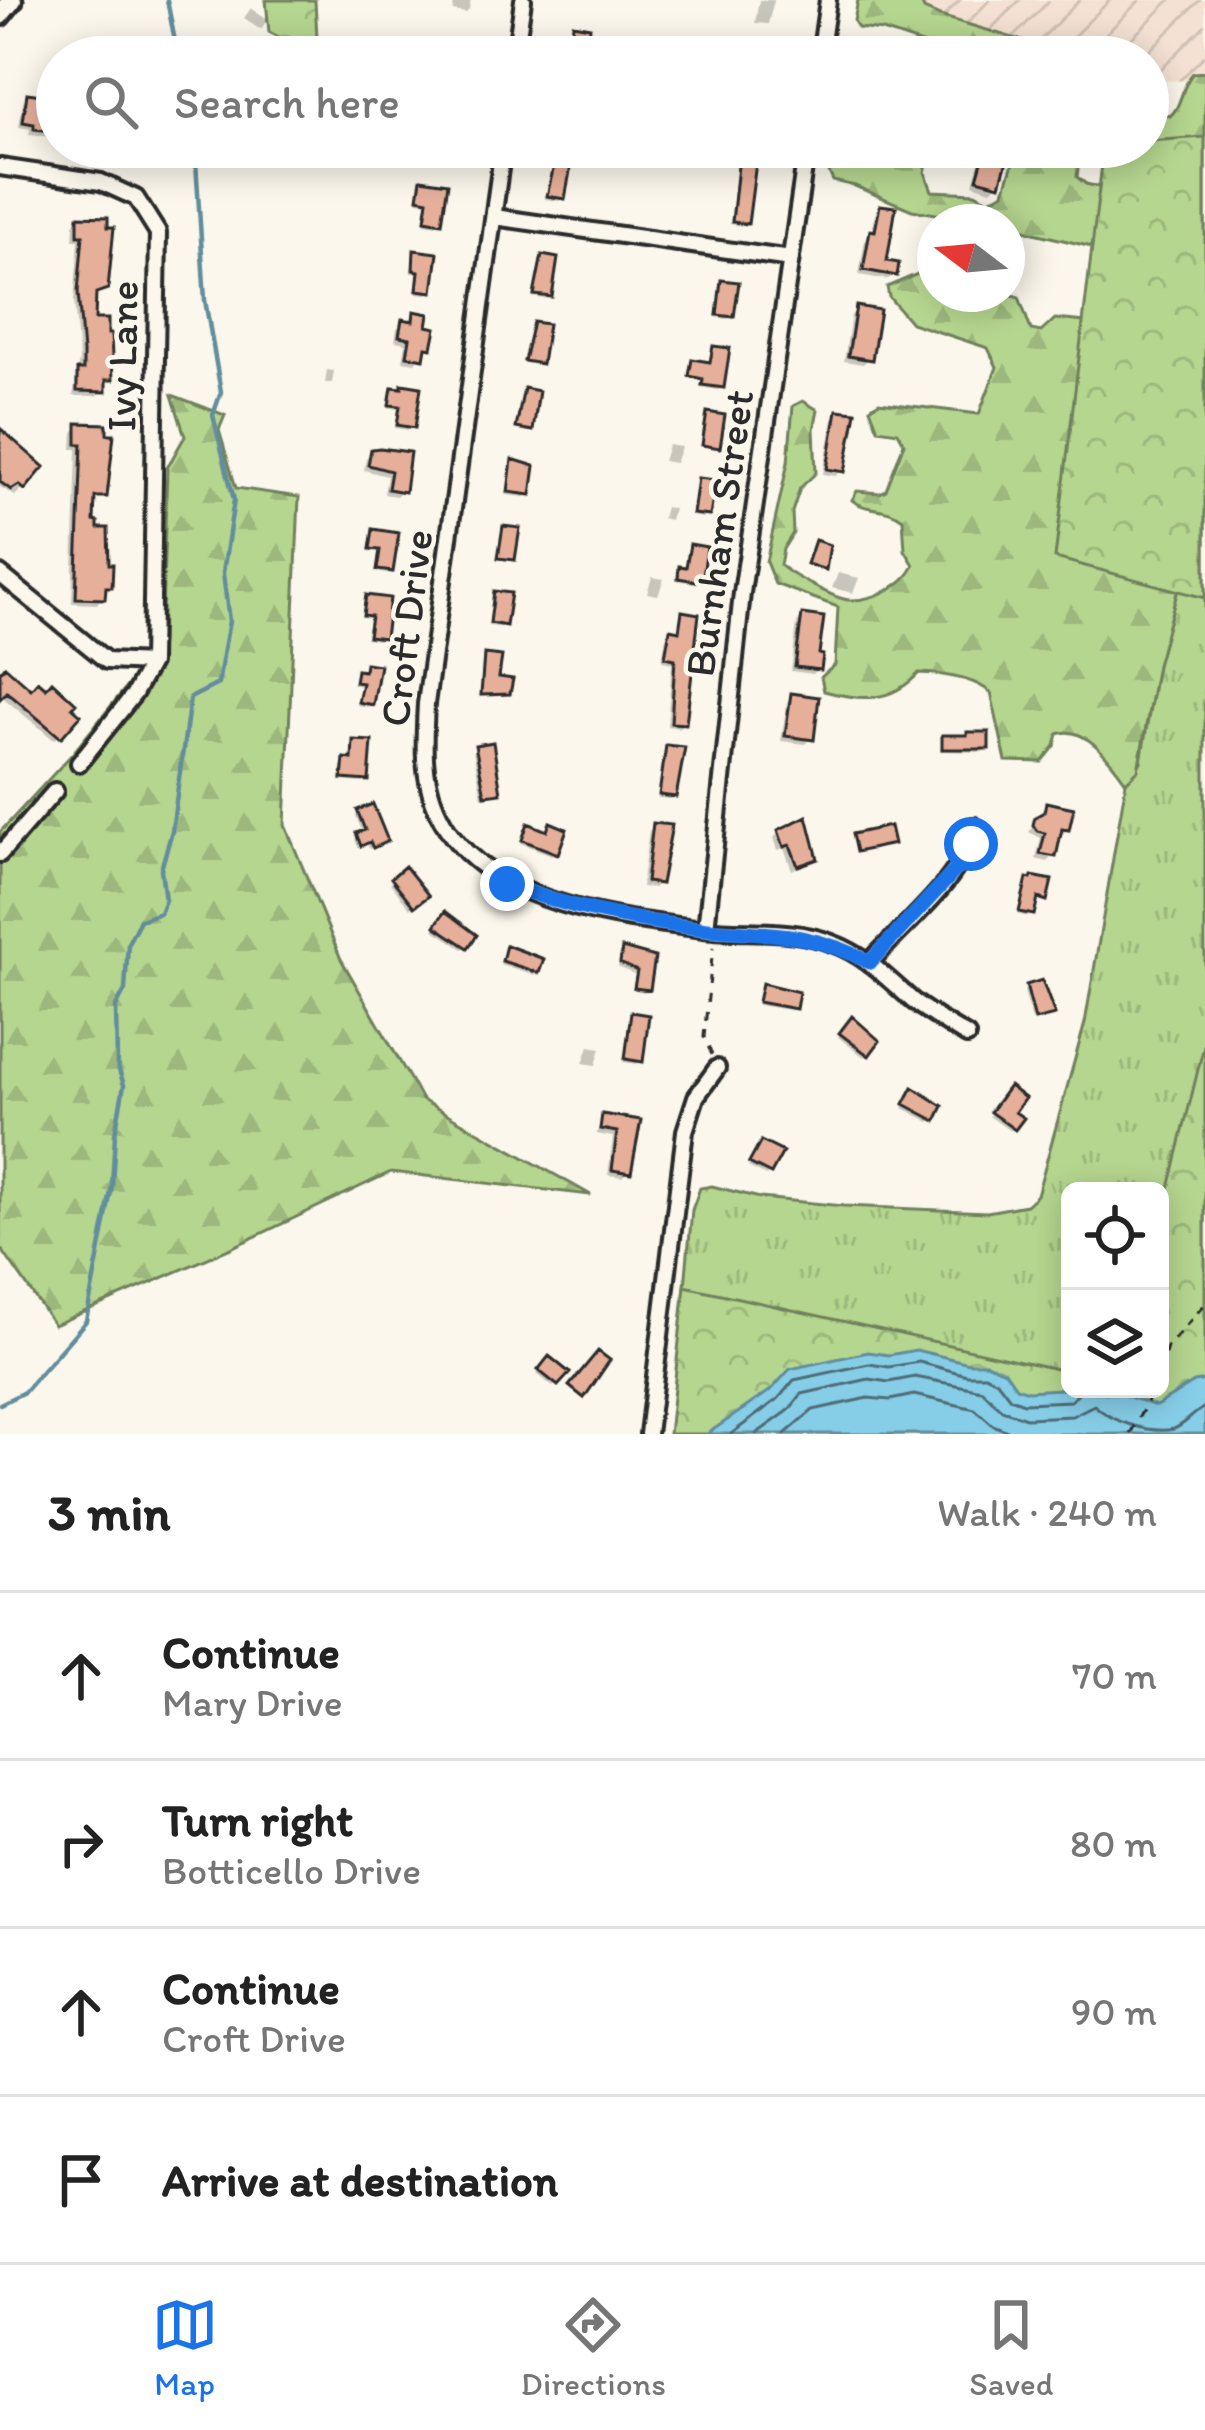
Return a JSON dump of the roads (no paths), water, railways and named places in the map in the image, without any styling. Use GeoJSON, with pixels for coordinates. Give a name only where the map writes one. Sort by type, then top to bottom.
{"type":"FeatureCollection","features":[{"type":"Feature","properties":{"kind":"main road"},"geometry":{"type":"LineString","coordinates":[[0,15],[11,0]]}},
{"type":"Feature","properties":{"kind":"street"},"geometry":{"type":"LineString","coordinates":[[518,36],[523,0]]}},
{"type":"Feature","properties":{"kind":"street"},"geometry":{"type":"LineString","coordinates":[[823,36],[828,0]]}},
{"type":"Feature","properties":{"kind":"street","name":"Ivy Lane"},"geometry":{"type":"LineString","coordinates":[[0,166],[100,182],[136,198],[158,233],[151,663]]}},
{"type":"Feature","properties":{"kind":"street","name":"Croft Drive"},"geometry":{"type":"LineString","coordinates":[[500,168],[426,704],[425,763],[440,813],[469,857],[507,884],[555,903],[706,929],[805,935],[831,943],[870,962],[912,1000],[967,1036]]}},
{"type":"Feature","properties":{"kind":"street","name":"Burnham Street"},"geometry":{"type":"LineString","coordinates":[[706,929],[742,593],[804,168]]}},
{"type":"Feature","properties":{"kind":"street"},"geometry":{"type":"LineString","coordinates":[[494,217],[791,259]]}},
{"type":"Feature","properties":{"kind":"street"},"geometry":{"type":"LineString","coordinates":[[0,574],[106,661],[151,663],[134,694],[79,763]]}},
{"type":"Feature","properties":{"kind":"street"},"geometry":{"type":"LineString","coordinates":[[0,854],[56,791]]}},
{"type":"Feature","properties":{"kind":"street"},"geometry":{"type":"LineString","coordinates":[[870,962],[961,864],[974,826]]}},
{"type":"Feature","properties":{"kind":"street"},"geometry":{"type":"LineString","coordinates":[[648,1434],[685,1131],[696,1096],[717,1068]]}},
{"type":"Feature","properties":{"kind":"water"},"geometry":{"type":"Polygon","coordinates":[[[916,1350],[986,1363],[1005,1371],[1016,1387],[1028,1391],[1061,1389],[1061,1398],[1133,1398],[1156,1406],[1205,1380],[1205,1434],[707,1434],[771,1390],[790,1369],[868,1352],[889,1355],[916,1350]]]}},
{"type":"Feature","properties":{"kind":"waterway"},"geometry":{"type":"LineString","coordinates":[[167,0],[174,36]]}},
{"type":"Feature","properties":{"kind":"waterway"},"geometry":{"type":"LineString","coordinates":[[0,1404],[24,1392],[86,1321],[112,1186],[124,1085],[117,1064],[116,1007],[125,990],[128,943],[140,920],[160,913],[165,900],[161,869],[172,831],[190,698],[218,684],[229,621],[223,573],[234,500],[213,415],[221,392],[205,300],[196,168]]}}]}
